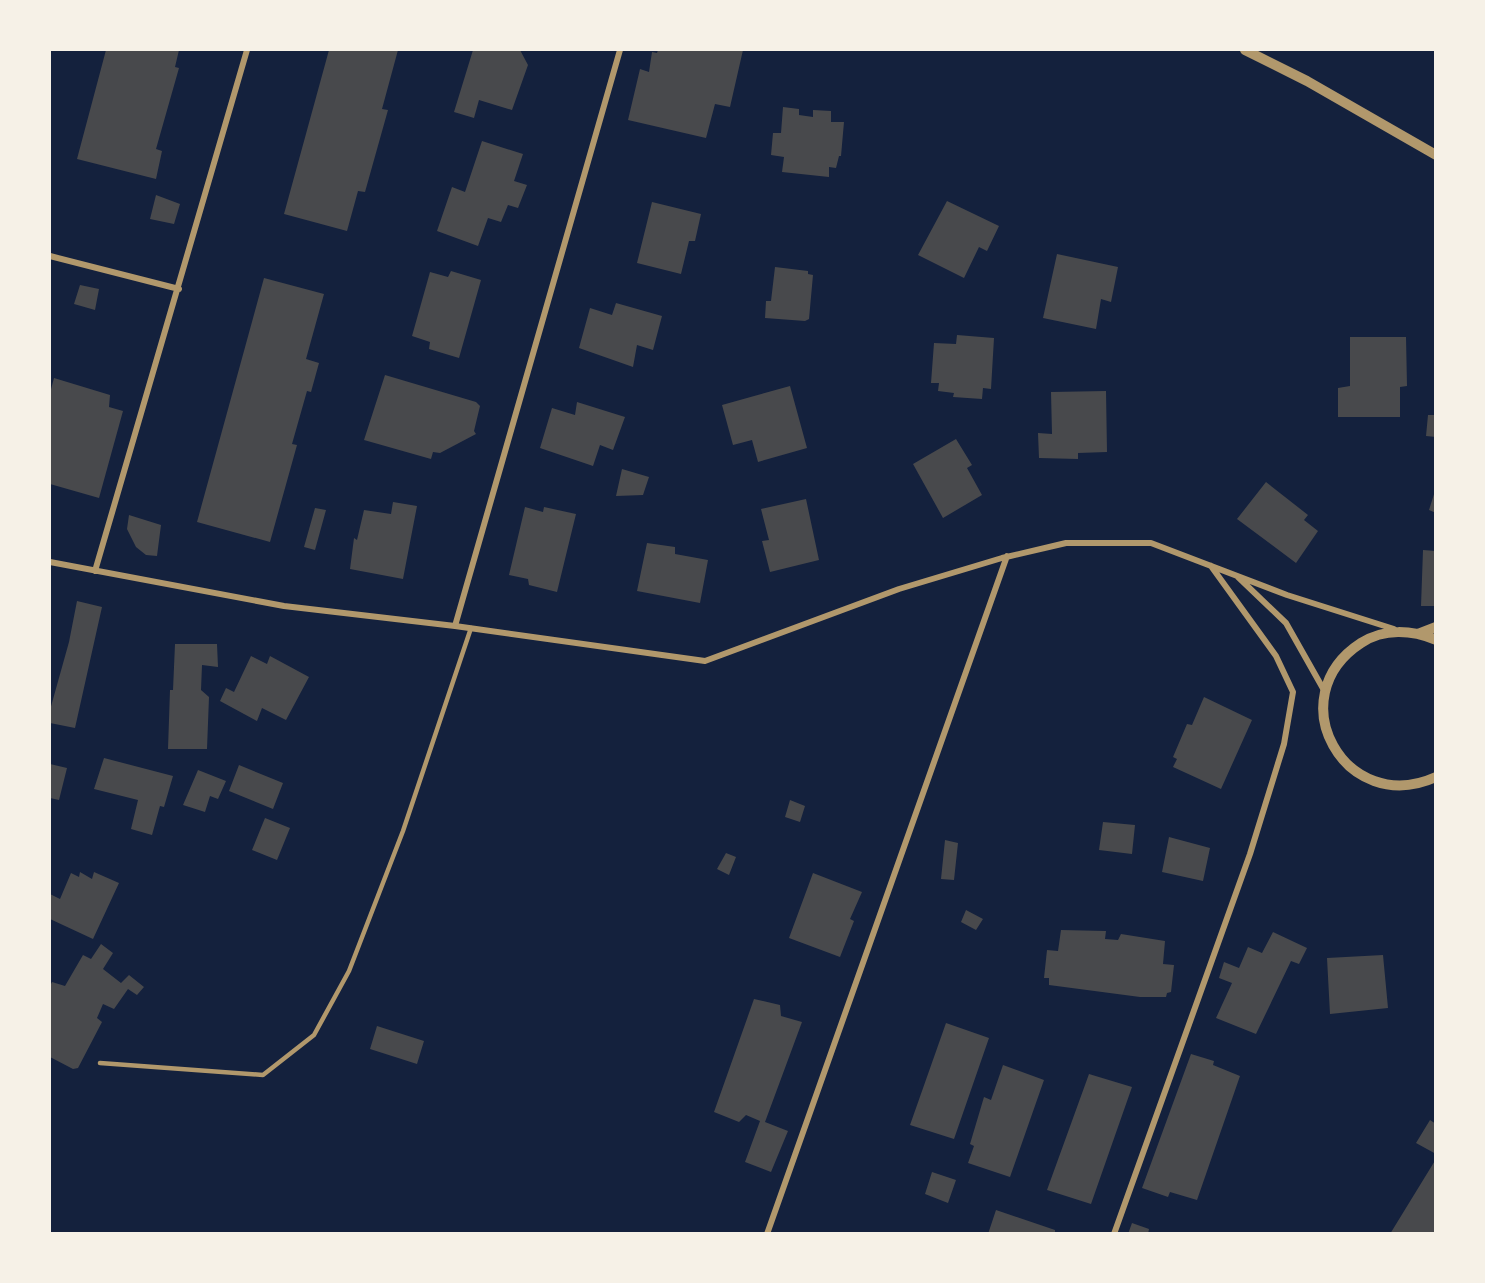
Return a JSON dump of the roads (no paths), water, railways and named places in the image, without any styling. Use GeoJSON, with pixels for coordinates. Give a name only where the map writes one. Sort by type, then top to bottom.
{"type":"FeatureCollection","features":[{"type":"Feature","properties":{"kind":"street"},"geometry":{"type":"LineString","coordinates":[[95,571],[247,50]]}},
{"type":"Feature","properties":{"kind":"street"},"geometry":{"type":"LineString","coordinates":[[456,626],[620,50]]}},
{"type":"Feature","properties":{"kind":"street"},"geometry":{"type":"LineString","coordinates":[[1245,50],[1307,81],[1436,155]]}},
{"type":"Feature","properties":{"kind":"street"},"geometry":{"type":"LineString","coordinates":[[50,256],[179,289]]}},
{"type":"Feature","properties":{"kind":"street"},"geometry":{"type":"LineString","coordinates":[[50,562],[284,606],[456,626],[705,661],[899,589],[1007,556],[1066,543],[1151,543],[1287,595],[1400,632],[1418,633],[1436,640]]}},
{"type":"Feature","properties":{"kind":"street"},"geometry":{"type":"LineString","coordinates":[[767,1233],[1007,556]]}},
{"type":"Feature","properties":{"kind":"street"},"geometry":{"type":"LineString","coordinates":[[1114,1233],[1250,854],[1284,744],[1293,692],[1276,656],[1211,566]]}},
{"type":"Feature","properties":{"kind":"street"},"geometry":{"type":"LineString","coordinates":[[1235,575],[1286,623],[1325,692]]}},
{"type":"Feature","properties":{"kind":"street"},"geometry":{"type":"LineString","coordinates":[[1418,633],[1436,627]]}},
{"type":"Feature","properties":{"kind":"street"},"geometry":{"type":"LineString","coordinates":[[1400,632],[1366,640],[1350,650],[1337,665],[1325,692],[1323,716],[1328,737],[1340,757],[1355,772],[1372,781],[1390,785],[1423,782],[1436,777]]}},
{"type":"Feature","properties":{"kind":"street"},"geometry":{"type":"LineString","coordinates":[[1423,782],[1436,787]]}},
{"type":"Feature","properties":{"kind":"lane"},"geometry":{"type":"LineString","coordinates":[[100,1063],[263,1076],[314,1035],[349,971],[403,831],[471,628]]}}]}
